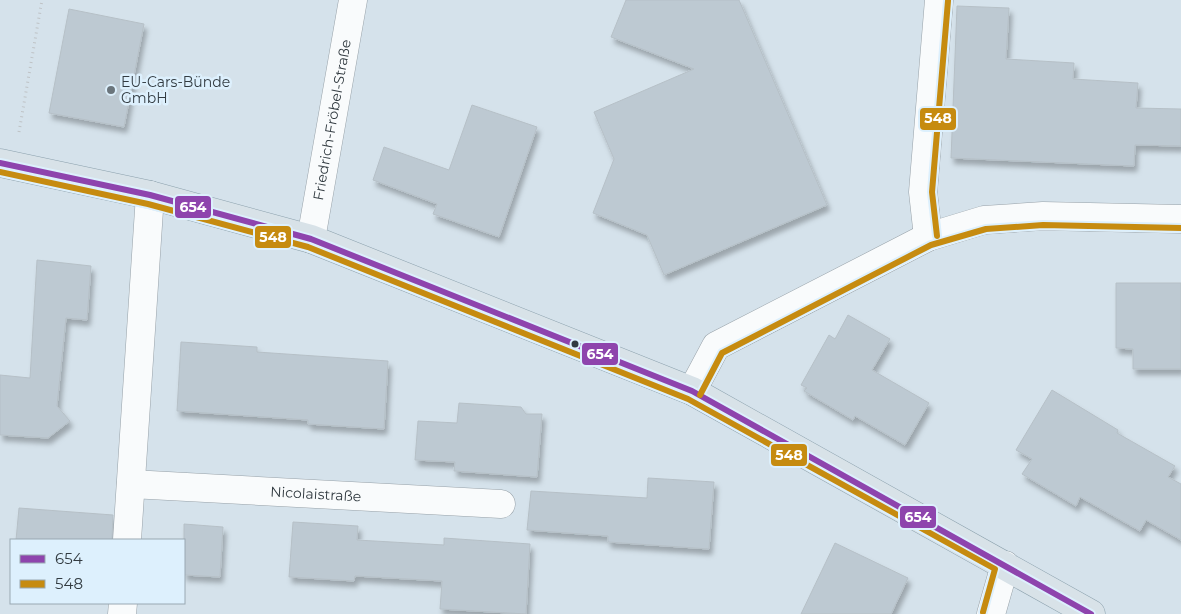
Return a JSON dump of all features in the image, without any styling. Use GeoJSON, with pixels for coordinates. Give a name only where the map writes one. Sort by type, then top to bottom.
{"type":"FeatureCollection","features":[{"type":"Feature","properties":{"kind":"main road"},"geometry":{"type":"LineString","coordinates":[[7,164],[150,194],[311,239],[692,391],[1005,564],[1091,614]]}},
{"type":"Feature","properties":{"kind":"street","name":"Friedrich-Fröbel-Straße"},"geometry":{"type":"LineString","coordinates":[[311,239],[353,0]]}},
{"type":"Feature","properties":{"kind":"street"},"geometry":{"type":"LineString","coordinates":[[928,237],[924,192],[939,0]]}},
{"type":"Feature","properties":{"kind":"street"},"geometry":{"type":"LineString","coordinates":[[127,539],[150,194]]}},
{"type":"Feature","properties":{"kind":"street"},"geometry":{"type":"LineString","coordinates":[[692,391],[716,346],[928,237],[993,219],[1043,216],[1181,219]]}},
{"type":"Feature","properties":{"kind":"street","name":"Nicolaistraße"},"geometry":{"type":"LineString","coordinates":[[131,484],[501,504]]}},
{"type":"Feature","properties":{"kind":"street"},"geometry":{"type":"LineString","coordinates":[[991,614],[1005,564]]}},
{"type":"Feature","properties":{"kind":"path"},"geometry":{"type":"LineString","coordinates":[[7,164],[42,0]]}},
{"type":"Feature","properties":{"kind":"building"},"geometry":{"type":"Polygon","coordinates":[[[626,0],[739,0],[827,205],[664,275],[647,235],[593,213],[614,159],[594,112],[694,69],[611,37],[626,0]]]}},
{"type":"Feature","properties":{"kind":"building"},"geometry":{"type":"Polygon","coordinates":[[[957,6],[1009,8],[1006,59],[1074,63],[1073,79],[1138,83],[1136,108],[1181,109],[1181,146],[1135,145],[1134,166],[951,158],[957,6]]]}},
{"type":"Feature","properties":{"kind":"building"},"geometry":{"type":"Polygon","coordinates":[[[69,9],[144,24],[124,127],[49,113],[69,9]]]}},
{"type":"Feature","properties":{"kind":"building"},"geometry":{"type":"Polygon","coordinates":[[[472,105],[537,127],[499,237],[433,214],[437,204],[373,180],[384,147],[449,170],[472,105]]]}},
{"type":"Feature","properties":{"kind":"building"},"geometry":{"type":"Polygon","coordinates":[[[37,260],[91,266],[87,320],[66,318],[57,406],[70,421],[48,438],[0,435],[0,375],[30,378],[37,260]]]}},
{"type":"Feature","properties":{"kind":"building"},"geometry":{"type":"Polygon","coordinates":[[[1116,283],[1181,283],[1181,369],[1133,369],[1133,349],[1116,348],[1116,283]]]}},
{"type":"Feature","properties":{"kind":"building"},"geometry":{"type":"Polygon","coordinates":[[[848,315],[890,339],[872,370],[929,403],[905,445],[855,416],[853,420],[804,391],[807,388],[801,385],[829,335],[835,339],[848,315]]]}},
{"type":"Feature","properties":{"kind":"building"},"geometry":{"type":"Polygon","coordinates":[[[181,342],[257,347],[257,352],[388,361],[384,429],[308,424],[308,420],[177,411],[181,342]]]}},
{"type":"Feature","properties":{"kind":"building"},"geometry":{"type":"Polygon","coordinates":[[[1052,390],[1118,430],[1117,433],[1175,466],[1168,477],[1181,484],[1181,540],[1146,520],[1140,531],[1080,497],[1076,506],[1022,474],[1032,459],[1016,450],[1052,390]]]}},
{"type":"Feature","properties":{"kind":"building"},"geometry":{"type":"Polygon","coordinates":[[[459,403],[521,407],[526,414],[542,414],[537,477],[454,471],[455,462],[415,460],[418,421],[457,423],[459,403]]]}},
{"type":"Feature","properties":{"kind":"building"},"geometry":{"type":"Polygon","coordinates":[[[648,478],[714,482],[709,549],[608,542],[608,536],[527,530],[531,491],[647,498],[648,478]]]}},
{"type":"Feature","properties":{"kind":"building"},"geometry":{"type":"Polygon","coordinates":[[[19,508],[113,515],[112,539],[16,539],[19,508]]]}},
{"type":"Feature","properties":{"kind":"building"},"geometry":{"type":"Polygon","coordinates":[[[293,522],[358,526],[357,540],[444,545],[444,538],[530,544],[526,614],[440,609],[442,581],[355,576],[354,581],[289,577],[293,522]]]}},
{"type":"Feature","properties":{"kind":"building"},"geometry":{"type":"Polygon","coordinates":[[[184,524],[223,527],[220,577],[185,575],[184,524]]]}},
{"type":"Feature","properties":{"kind":"building"},"geometry":{"type":"Polygon","coordinates":[[[835,543],[908,578],[891,614],[801,614],[835,543]]]}},
{"type":"Feature","properties":{"kind":"transit line","name":"548"},"geometry":{"type":"LineString","coordinates":[[937,236],[932,192],[948,1]]}},
{"type":"Feature","properties":{"kind":"transit line","name":"654"},"geometry":{"type":"LineString","coordinates":[[0,163],[150,195],[311,239],[692,391],[1091,614]]}},
{"type":"Feature","properties":{"kind":"transit line","name":"548"},"geometry":{"type":"LineString","coordinates":[[0,172],[148,204],[308,247],[688,399],[995,569],[983,612]]}},
{"type":"Feature","properties":{"kind":"transit line","name":"548"},"geometry":{"type":"LineString","coordinates":[[700,395],[722,353],[931,245],[986,229],[1043,225],[1181,228]]}},
{"type":"Feature","properties":{"kind":"place","name":"EU-Cars-Bünde GmbH"},"geometry":{"type":"Point","coordinates":[111,90]}}]}
